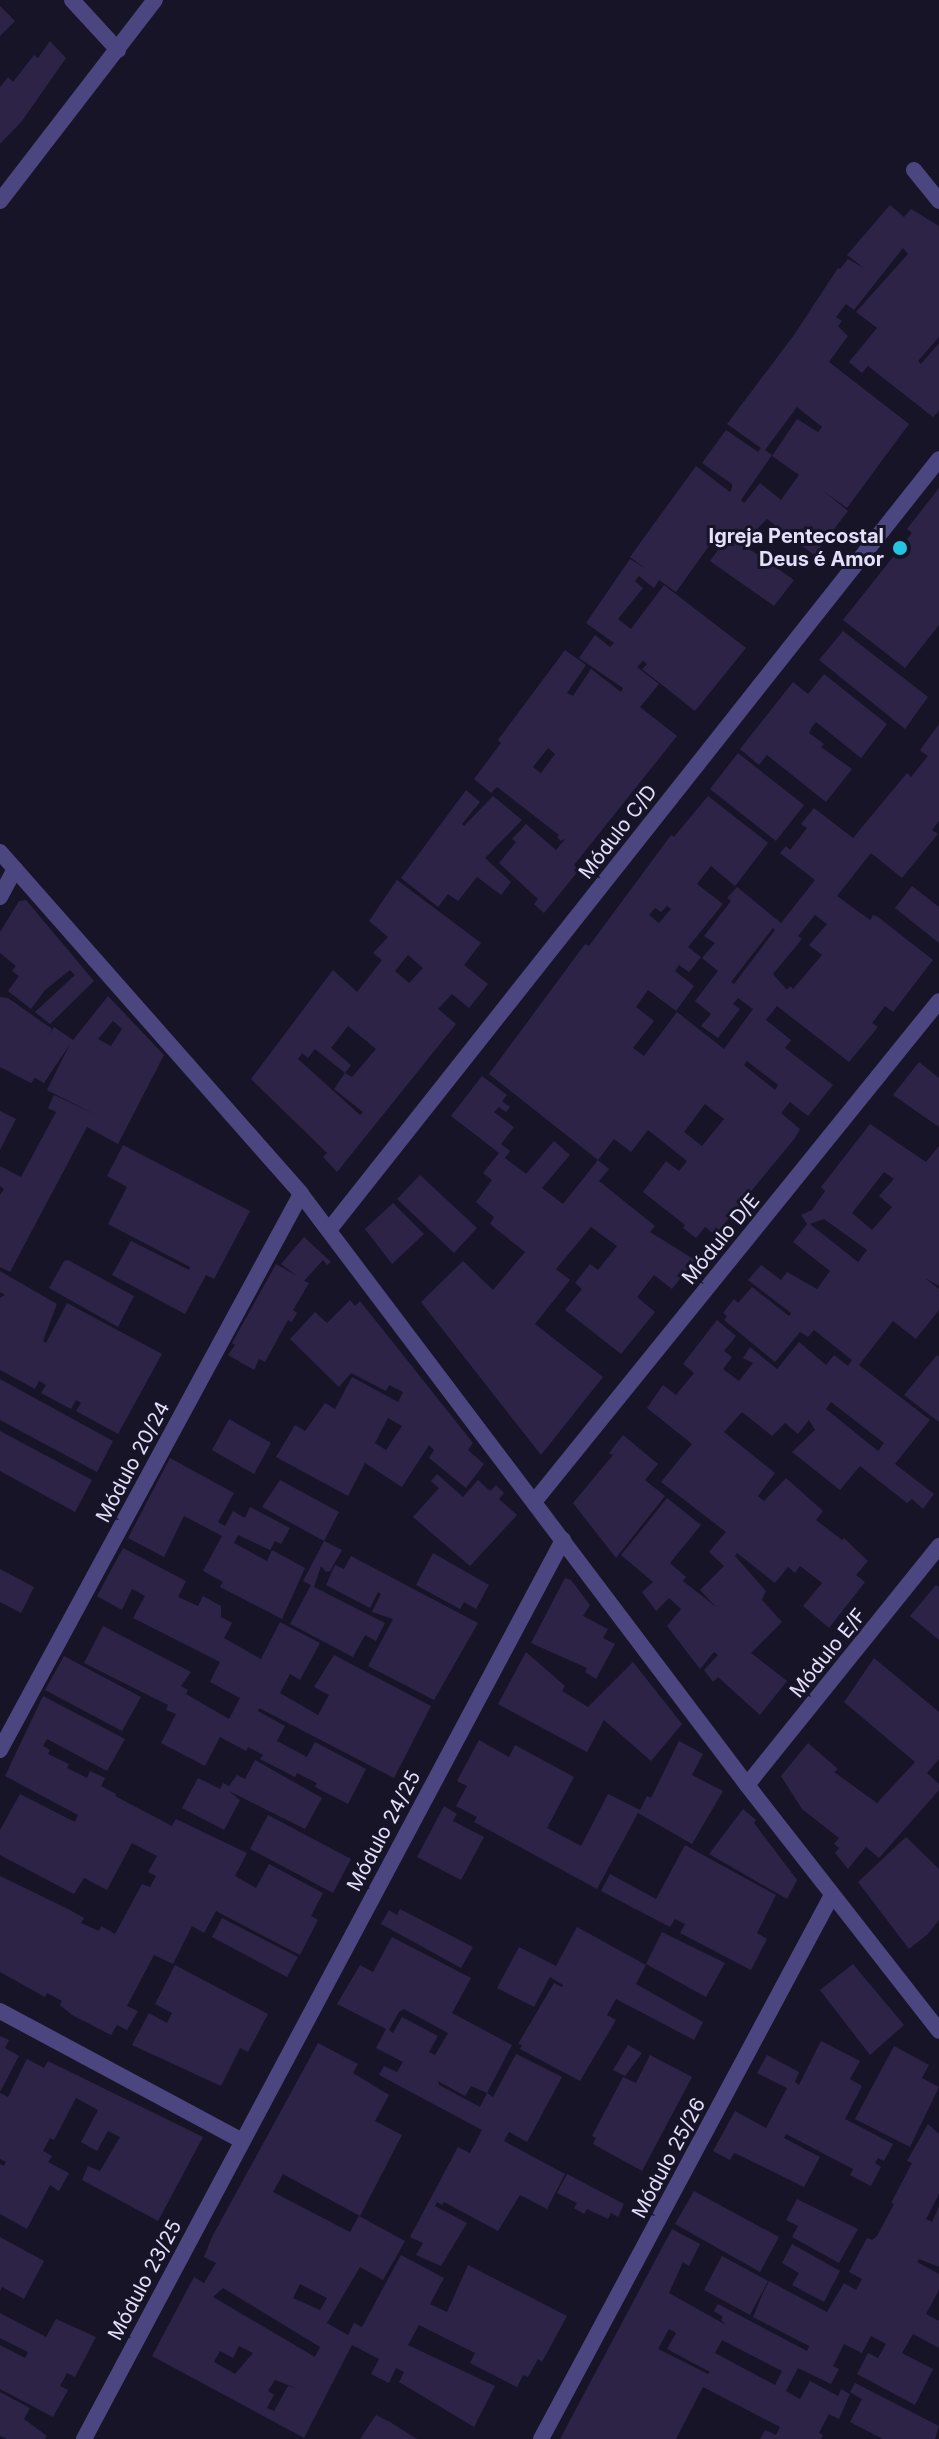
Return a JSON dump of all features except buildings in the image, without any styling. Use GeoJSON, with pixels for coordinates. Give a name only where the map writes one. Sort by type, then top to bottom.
{"type":"FeatureCollection","features":[{"type":"Feature","properties":{"kind":"street"},"geometry":{"type":"LineString","coordinates":[[72,0],[118,50]]}},
{"type":"Feature","properties":{"kind":"street"},"geometry":{"type":"LineString","coordinates":[[0,201],[155,0]]}},
{"type":"Feature","properties":{"kind":"street"},"geometry":{"type":"LineString","coordinates":[[914,170],[939,201]]}},
{"type":"Feature","properties":{"kind":"street","name":"Módulo C/D"},"geometry":{"type":"LineString","coordinates":[[329,1230],[939,459]]}},
{"type":"Feature","properties":{"kind":"street"},"geometry":{"type":"LineString","coordinates":[[0,852],[301,1194],[747,1785],[939,2031]]}},
{"type":"Feature","properties":{"kind":"street"},"geometry":{"type":"LineString","coordinates":[[0,897],[15,869]]}},
{"type":"Feature","properties":{"kind":"street","name":"Módulo D/E"},"geometry":{"type":"LineString","coordinates":[[534,1502],[939,1001]]}},
{"type":"Feature","properties":{"kind":"street","name":"Módulo 20/24"},"geometry":{"type":"LineString","coordinates":[[0,1750],[301,1194]]}},
{"type":"Feature","properties":{"kind":"street","name":"Módulo 24/25"},"geometry":{"type":"LineString","coordinates":[[241,2140],[563,1540]]}},
{"type":"Feature","properties":{"kind":"street","name":"Módulo E/F"},"geometry":{"type":"LineString","coordinates":[[747,1785],[939,1546]]}},
{"type":"Feature","properties":{"kind":"street","name":"Módulo 25/26"},"geometry":{"type":"LineString","coordinates":[[541,2439],[832,1895]]}},
{"type":"Feature","properties":{"kind":"street"},"geometry":{"type":"LineString","coordinates":[[0,2011],[241,2140]]}},
{"type":"Feature","properties":{"kind":"street","name":"Módulo 23/25"},"geometry":{"type":"LineString","coordinates":[[84,2439],[241,2140]]}},
{"type":"Feature","properties":{"kind":"place","name":"Igreja Pentecostal Deus é Amor"},"geometry":{"type":"Point","coordinates":[900,548]}}]}
